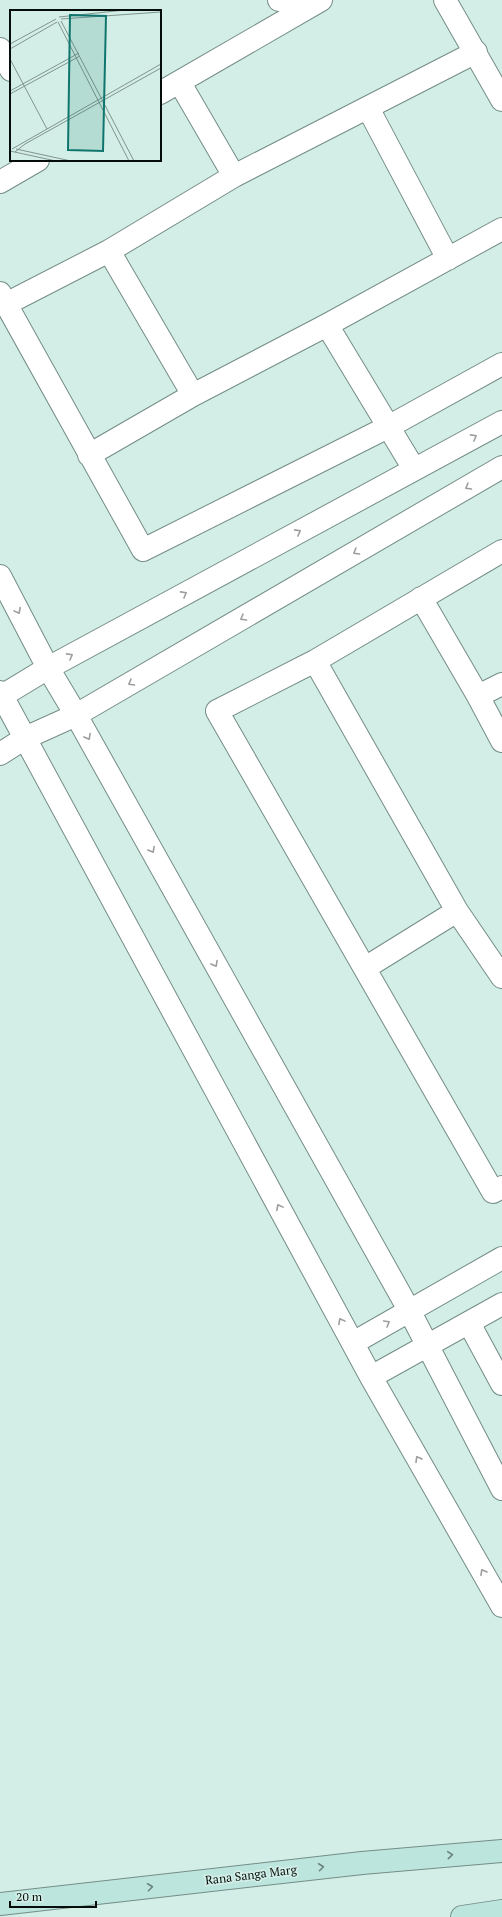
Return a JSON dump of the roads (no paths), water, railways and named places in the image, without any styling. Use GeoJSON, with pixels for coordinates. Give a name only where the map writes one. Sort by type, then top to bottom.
{"type":"FeatureCollection","features":[{"type":"Feature","properties":{"kind":"main road","name":"Rana Sanga Marg"},"geometry":{"type":"LineString","coordinates":[[0,1904],[362,1863],[502,1851]]}},
{"type":"Feature","properties":{"kind":"main road"},"geometry":{"type":"LineString","coordinates":[[462,1917],[502,1911]]}},
{"type":"Feature","properties":{"kind":"street"},"geometry":{"type":"LineString","coordinates":[[279,0],[316,3]]}},
{"type":"Feature","properties":{"kind":"street"},"geometry":{"type":"LineString","coordinates":[[445,0],[502,100]]}},
{"type":"Feature","properties":{"kind":"street"},"geometry":{"type":"LineString","coordinates":[[161,92],[180,83],[316,3]]}},
{"type":"Feature","properties":{"kind":"street"},"geometry":{"type":"LineString","coordinates":[[0,49],[10,68]]}},
{"type":"Feature","properties":{"kind":"street"},"geometry":{"type":"LineString","coordinates":[[476,52],[234,176],[109,251],[3,298],[142,550],[388,427],[502,364]]}},
{"type":"Feature","properties":{"kind":"street"},"geometry":{"type":"LineString","coordinates":[[180,83],[234,176]]}},
{"type":"Feature","properties":{"kind":"street"},"geometry":{"type":"LineString","coordinates":[[368,108],[448,259]]}},
{"type":"Feature","properties":{"kind":"street"},"geometry":{"type":"LineString","coordinates":[[0,182],[36,161]]}},
{"type":"Feature","properties":{"kind":"street"},"geometry":{"type":"LineString","coordinates":[[89,455],[193,395],[327,325],[502,229]]}},
{"type":"Feature","properties":{"kind":"street"},"geometry":{"type":"LineString","coordinates":[[109,251],[193,395]]}},
{"type":"Feature","properties":{"kind":"street"},"geometry":{"type":"LineString","coordinates":[[327,325],[414,469]]}},
{"type":"Feature","properties":{"kind":"street"},"geometry":{"type":"LineString","coordinates":[[502,422],[48,668],[1,695],[371,1376],[502,1606]]}},
{"type":"Feature","properties":{"kind":"street"},"geometry":{"type":"LineString","coordinates":[[0,754],[25,738],[76,715],[502,467]]}},
{"type":"Feature","properties":{"kind":"street"},"geometry":{"type":"LineString","coordinates":[[502,551],[315,661],[217,712],[366,968],[493,1192],[502,1187]]}},
{"type":"Feature","properties":{"kind":"street"},"geometry":{"type":"LineString","coordinates":[[0,576],[48,668],[76,715],[409,1310],[502,1489]]}},
{"type":"Feature","properties":{"kind":"street"},"geometry":{"type":"LineString","coordinates":[[421,598],[478,696],[502,741]]}},
{"type":"Feature","properties":{"kind":"street"},"geometry":{"type":"LineString","coordinates":[[315,661],[457,911],[502,977]]}},
{"type":"Feature","properties":{"kind":"street"},"geometry":{"type":"LineString","coordinates":[[478,696],[502,684]]}},
{"type":"Feature","properties":{"kind":"street"},"geometry":{"type":"LineString","coordinates":[[366,968],[457,911]]}},
{"type":"Feature","properties":{"kind":"street"},"geometry":{"type":"LineString","coordinates":[[353,1343],[502,1258]]}},
{"type":"Feature","properties":{"kind":"street"},"geometry":{"type":"LineString","coordinates":[[371,1376],[502,1304]]}},
{"type":"Feature","properties":{"kind":"street"},"geometry":{"type":"LineString","coordinates":[[469,1323],[502,1384]]}}]}
